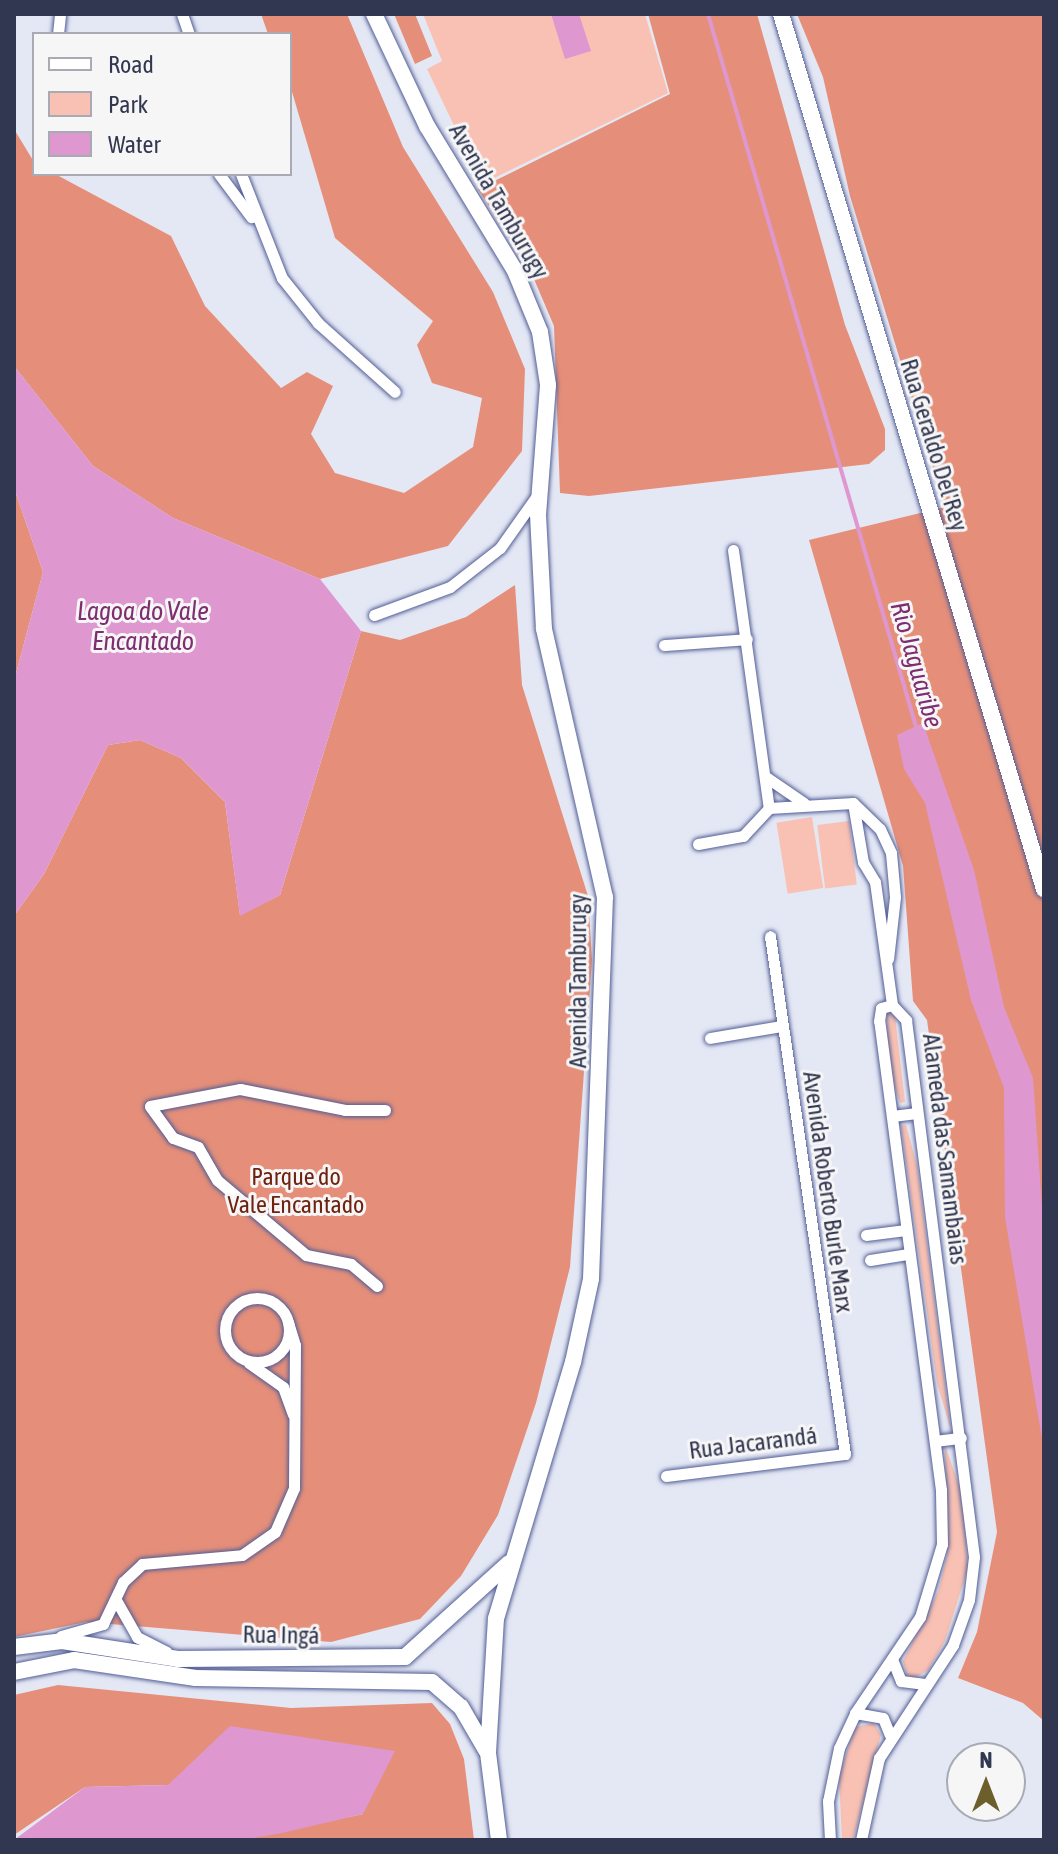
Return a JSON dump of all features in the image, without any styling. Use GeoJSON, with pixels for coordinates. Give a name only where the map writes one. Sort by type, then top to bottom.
{"type":"FeatureCollection","features":[{"type":"Feature","properties":{"kind":"main road","name":"Avenida Tamburugy"},"geometry":{"type":"LineString","coordinates":[[374,14],[427,126],[532,305],[548,385],[540,490],[544,629],[601,873],[607,959],[591,1279],[569,1376],[512,1560],[491,1659],[488,1753],[499,1840]]}},
{"type":"Feature","properties":{"kind":"main road","name":"Rua Geraldo Del'Rey"},"geometry":{"type":"LineString","coordinates":[[781,14],[1044,889]]}},
{"type":"Feature","properties":{"kind":"main road","name":"Rua Ingá"},"geometry":{"type":"LineString","coordinates":[[14,1647],[36,1640],[85,1643],[162,1659],[405,1657],[512,1560]]}},
{"type":"Feature","properties":{"kind":"main road","name":"Rua Ingá"},"geometry":{"type":"LineString","coordinates":[[14,1672],[74,1660],[196,1678],[432,1682],[461,1707],[488,1753]]}},
{"type":"Feature","properties":{"kind":"street"},"geometry":{"type":"LineString","coordinates":[[220,176],[259,231],[296,297],[395,392]]}},
{"type":"Feature","properties":{"kind":"street"},"geometry":{"type":"LineString","coordinates":[[242,176],[259,231]]}},
{"type":"Feature","properties":{"kind":"street"},"geometry":{"type":"LineString","coordinates":[[374,615],[450,587],[500,548],[540,490]]}},
{"type":"Feature","properties":{"kind":"street"},"geometry":{"type":"LineString","coordinates":[[733,550],[769,808]]}},
{"type":"Feature","properties":{"kind":"street"},"geometry":{"type":"LineString","coordinates":[[664,645],[747,639]]}},
{"type":"Feature","properties":{"kind":"street"},"geometry":{"type":"LineString","coordinates":[[766,777],[804,803]]}},
{"type":"Feature","properties":{"kind":"street"},"geometry":{"type":"LineString","coordinates":[[698,844],[743,836],[769,808],[804,803],[853,803],[880,829],[893,872],[888,959]]}},
{"type":"Feature","properties":{"kind":"street"},"geometry":{"type":"LineString","coordinates":[[853,803],[888,959],[892,1005]]}},
{"type":"Feature","properties":{"kind":"street"},"geometry":{"type":"LineString","coordinates":[[871,875],[893,872]]}},
{"type":"Feature","properties":{"kind":"street","name":"Avenida Roberto Burle Marx"},"geometry":{"type":"LineString","coordinates":[[770,936],[845,1454]]}},
{"type":"Feature","properties":{"kind":"street","name":"Alameda das Samambaias"},"geometry":{"type":"LineString","coordinates":[[830,1840],[832,1773],[855,1713],[920,1617],[937,1569],[942,1517],[935,1441],[878,1014],[892,1005],[905,1015],[961,1438],[973,1580],[953,1645],[890,1735],[870,1786],[861,1840]]}},
{"type":"Feature","properties":{"kind":"street"},"geometry":{"type":"LineString","coordinates":[[710,1038],[782,1026]]}},
{"type":"Feature","properties":{"kind":"street"},"geometry":{"type":"LineString","coordinates":[[377,1286],[351,1264],[306,1255],[217,1180],[198,1147],[173,1138],[150,1106],[240,1089],[345,1110],[385,1110]]}},
{"type":"Feature","properties":{"kind":"street"},"geometry":{"type":"LineString","coordinates":[[892,1116],[917,1113]]}},
{"type":"Feature","properties":{"kind":"street"},"geometry":{"type":"LineString","coordinates":[[866,1235],[906,1230]]}},
{"type":"Feature","properties":{"kind":"street"},"geometry":{"type":"LineString","coordinates":[[870,1260],[909,1254]]}},
{"type":"Feature","properties":{"kind":"street"},"geometry":{"type":"LineString","coordinates":[[36,1640],[96,1629],[116,1600],[123,1582],[142,1564],[242,1555],[275,1532],[294,1488],[295,1345],[288,1322],[275,1303],[242,1302],[225,1329],[241,1358],[275,1378],[293,1415]]}},
{"type":"Feature","properties":{"kind":"street"},"geometry":{"type":"LineString","coordinates":[[241,1358],[265,1361],[277,1356],[289,1334],[288,1322]]}},
{"type":"Feature","properties":{"kind":"street"},"geometry":{"type":"LineString","coordinates":[[935,1441],[961,1438]]}},
{"type":"Feature","properties":{"kind":"street","name":"Rua Jacarandá"},"geometry":{"type":"LineString","coordinates":[[666,1476],[845,1454]]}},
{"type":"Feature","properties":{"kind":"street"},"geometry":{"type":"LineString","coordinates":[[116,1600],[137,1637],[197,1658]]}},
{"type":"Feature","properties":{"kind":"street"},"geometry":{"type":"LineString","coordinates":[[892,1659],[901,1681],[927,1684]]}},
{"type":"Feature","properties":{"kind":"street"},"geometry":{"type":"LineString","coordinates":[[855,1713],[883,1718],[890,1735]]}},
{"type":"Feature","properties":{"kind":"green space"},"geometry":{"type":"Polygon","coordinates":[[[261,14],[347,14],[403,147],[493,292],[525,369],[522,451],[448,546],[320,579],[173,518],[93,466],[14,366],[14,129],[32,159],[32,176],[59,176],[171,236],[205,306],[281,388],[307,372],[333,386],[311,434],[335,473],[404,493],[473,447],[482,398],[432,383],[417,345],[433,321],[335,238],[292,92],[292,32],[267,32],[261,14]]]}},
{"type":"Feature","properties":{"kind":"green space"},"geometry":{"type":"Polygon","coordinates":[[[394,14],[415,14],[432,56],[415,64],[394,14]]]}},
{"type":"Feature","properties":{"kind":"green space"},"geometry":{"type":"Polygon","coordinates":[[[423,14],[645,14],[668,93],[482,184],[427,69],[442,61],[423,14]]]}},
{"type":"Feature","properties":{"kind":"green space"},"geometry":{"type":"Polygon","coordinates":[[[648,14],[757,14],[845,325],[885,429],[885,450],[869,464],[589,496],[560,493],[554,326],[531,272],[478,189],[670,94],[648,14]]]}},
{"type":"Feature","properties":{"kind":"green space"},"geometry":{"type":"Polygon","coordinates":[[[797,14],[1044,14],[1044,1721],[1023,1703],[958,1678],[977,1632],[997,1532],[927,1020],[913,1001],[903,866],[809,540],[945,507],[850,196],[823,77],[797,14]]]}},
{"type":"Feature","properties":{"kind":"green space"},"geometry":{"type":"Polygon","coordinates":[[[14,488],[43,572],[14,681],[14,488]]]}},
{"type":"Feature","properties":{"kind":"green space","name":"Parque do Vale Encantado"},"geometry":{"type":"Polygon","coordinates":[[[515,585],[522,685],[588,896],[592,960],[570,1267],[536,1403],[498,1515],[461,1576],[420,1619],[331,1642],[86,1622],[14,1637],[14,916],[44,874],[108,745],[140,740],[181,758],[225,802],[240,915],[280,895],[361,631],[400,640],[466,617],[515,585]]]}},
{"type":"Feature","properties":{"kind":"green space"},"geometry":{"type":"Polygon","coordinates":[[[812,817],[823,888],[788,894],[776,823],[812,817]]]}},
{"type":"Feature","properties":{"kind":"green space"},"geometry":{"type":"Polygon","coordinates":[[[849,821],[857,885],[825,888],[817,825],[849,821]]]}},
{"type":"Feature","properties":{"kind":"green space"},"geometry":{"type":"Polygon","coordinates":[[[887,1012],[895,1016],[905,1102],[900,1103],[888,1066],[887,1012]]]}},
{"type":"Feature","properties":{"kind":"green space"},"geometry":{"type":"Polygon","coordinates":[[[906,1125],[917,1165],[951,1431],[937,1383],[901,1126],[906,1125]]]}},
{"type":"Feature","properties":{"kind":"green space"},"geometry":{"type":"Polygon","coordinates":[[[945,1445],[962,1494],[968,1568],[945,1641],[928,1670],[915,1678],[907,1675],[903,1661],[938,1592],[947,1556],[945,1445]]]}},
{"type":"Feature","properties":{"kind":"green space"},"geometry":{"type":"Polygon","coordinates":[[[58,1685],[291,1708],[432,1703],[450,1724],[464,1759],[474,1840],[241,1840],[363,1814],[168,1785],[85,1787],[14,1835],[14,1695],[58,1685]]]}},
{"type":"Feature","properties":{"kind":"green space"},"geometry":{"type":"Polygon","coordinates":[[[874,1723],[881,1735],[853,1840],[842,1840],[839,1776],[855,1727],[874,1723]]]}},
{"type":"Feature","properties":{"kind":"water"},"geometry":{"type":"Polygon","coordinates":[[[551,14],[579,14],[591,51],[565,59],[551,14]]]}},
{"type":"Feature","properties":{"kind":"water","name":"Lagoa do Vale Encantado"},"geometry":{"type":"Polygon","coordinates":[[[14,366],[93,466],[173,518],[320,579],[361,631],[280,895],[240,916],[225,802],[181,758],[140,740],[108,745],[44,874],[14,916],[14,681],[43,572],[14,488],[14,366]]]}},
{"type":"Feature","properties":{"kind":"water"},"geometry":{"type":"Polygon","coordinates":[[[923,723],[974,870],[1004,1007],[1033,1078],[1044,1236],[1044,1451],[1005,1217],[1004,1088],[971,1000],[925,803],[904,769],[897,735],[923,723]]]}},
{"type":"Feature","properties":{"kind":"water"},"geometry":{"type":"Polygon","coordinates":[[[230,1726],[395,1751],[363,1814],[282,1833],[241,1840],[14,1840],[85,1787],[168,1785],[230,1726]]]}},
{"type":"Feature","properties":{"kind":"waterway","name":"Rio Jaguaribe"},"geometry":{"type":"LineString","coordinates":[[708,14],[917,730]]}}]}
